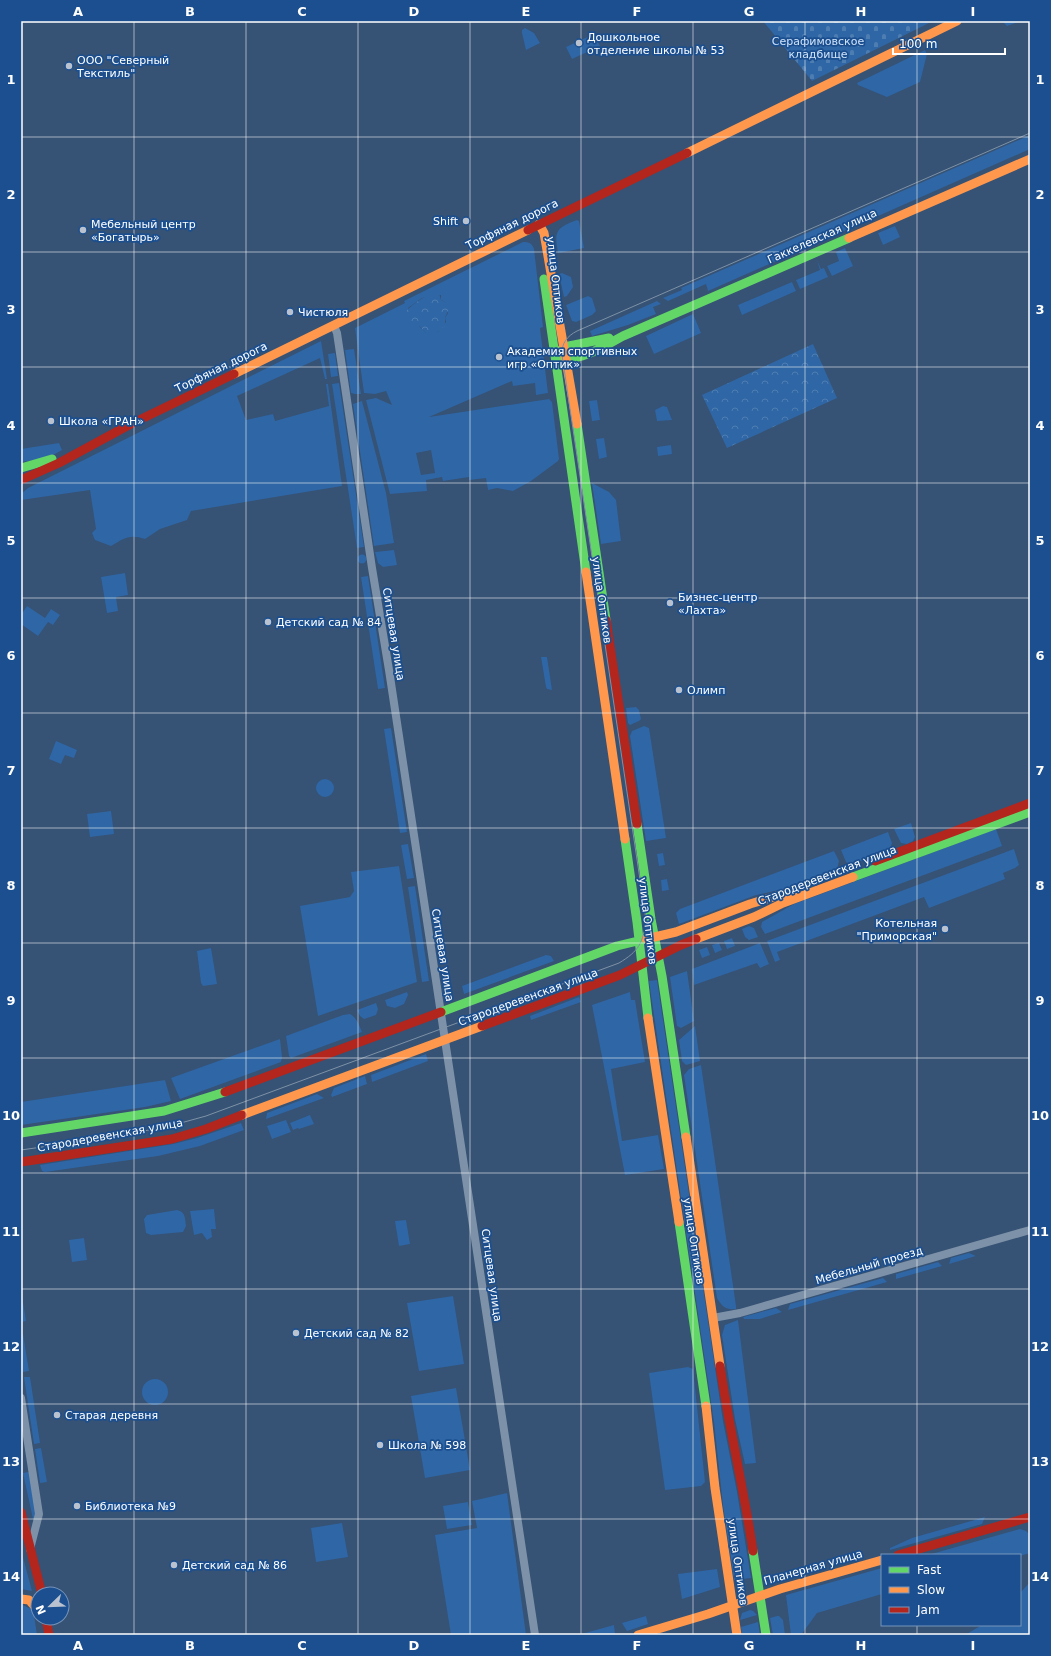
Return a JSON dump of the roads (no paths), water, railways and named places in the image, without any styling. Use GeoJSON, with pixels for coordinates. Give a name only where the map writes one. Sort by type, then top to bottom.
{"type":"FeatureCollection","features":[{"type":"Feature","properties":{"kind":"main road","name":"Торфяная дорога"},"geometry":{"type":"LineString","coordinates":[[21,480],[539,224],[957,21]]}},
{"type":"Feature","properties":{"kind":"main road","name":"Гаккелевская улица"},"geometry":{"type":"LineString","coordinates":[[566,360],[580,356],[1030,159]]}},
{"type":"Feature","properties":{"kind":"main road","name":"улица Оптиков"},"geometry":{"type":"LineString","coordinates":[[539,224],[544,233],[555,303],[564,347],[728,1421],[744,1492],[766,1635]]}},
{"type":"Feature","properties":{"kind":"main road","name":"улица Оптиков"},"geometry":{"type":"LineString","coordinates":[[539,224],[538,234],[555,356],[639,940],[641,965],[705,1399],[715,1488],[737,1635]]}},
{"type":"Feature","properties":{"kind":"main road","name":"Гаккелевская улица"},"geometry":{"type":"LineString","coordinates":[[564,347],[623,336]]}},
{"type":"Feature","properties":{"kind":"main road"},"geometry":{"type":"LineString","coordinates":[[564,347],[555,356],[566,360]]}},
{"type":"Feature","properties":{"kind":"main road","name":"Торфяная дорога"},"geometry":{"type":"LineString","coordinates":[[21,468],[78,451]]}},
{"type":"Feature","properties":{"kind":"main road","name":"Стародеревенская улица"},"geometry":{"type":"LineString","coordinates":[[21,1133],[116,1119],[177,1107],[214,1096],[617,946],[676,932],[750,904],[780,896],[1030,803]]}},
{"type":"Feature","properties":{"kind":"main road","name":"Стародеревенская улица"},"geometry":{"type":"LineString","coordinates":[[21,1162],[172,1139],[206,1129],[620,975],[681,945],[754,917],[784,903],[1030,812]]}},
{"type":"Feature","properties":{"kind":"main road"},"geometry":{"type":"LineString","coordinates":[[21,1512],[40,1586]]}},
{"type":"Feature","properties":{"kind":"main road"},"geometry":{"type":"LineString","coordinates":[[901,1554],[1030,1517]]}},
{"type":"Feature","properties":{"kind":"main road","name":"Планерная улица"},"geometry":{"type":"LineString","coordinates":[[638,1635],[760,1595],[881,1560]]}},
{"type":"Feature","properties":{"kind":"street","name":"Ситцевая улица"},"geometry":{"type":"LineString","coordinates":[[334,326],[341,353],[535,1635]]}},
{"type":"Feature","properties":{"kind":"street","name":"Мебельный проезд"},"geometry":{"type":"LineString","coordinates":[[713,1318],[740,1313],[1030,1230]]}},
{"type":"Feature","properties":{"kind":"street"},"geometry":{"type":"LineString","coordinates":[[21,1398],[39,1514],[30,1550]]}},
{"type":"Feature","properties":{"kind":"tram line"},"geometry":{"type":"LineString","coordinates":[[21,1150],[160,1128],[206,1116],[619,963],[636,950],[641,941],[646,920],[562,355],[564,344],[570,335],[577,331],[1030,133]]}},
{"type":"Feature","properties":{"kind":"place","name":"Дошкольное отделение школы № 53"},"geometry":{"type":"Point","coordinates":[579,43]}},
{"type":"Feature","properties":{"kind":"place","name":"ООО \"Северный Текстиль\""},"geometry":{"type":"Point","coordinates":[69,66]}},
{"type":"Feature","properties":{"kind":"place","name":"Shift"},"geometry":{"type":"Point","coordinates":[466,221]}},
{"type":"Feature","properties":{"kind":"place","name":"Мебельный центр «Богатырь»"},"geometry":{"type":"Point","coordinates":[83,230]}},
{"type":"Feature","properties":{"kind":"place","name":"Чистюля"},"geometry":{"type":"Point","coordinates":[290,312]}},
{"type":"Feature","properties":{"kind":"place","name":"Академия спортивных игр «Оптик»"},"geometry":{"type":"Point","coordinates":[499,357]}},
{"type":"Feature","properties":{"kind":"place","name":"Школа «ГРАН»"},"geometry":{"type":"Point","coordinates":[51,421]}},
{"type":"Feature","properties":{"kind":"place","name":"Бизнес-центр «Лахта»"},"geometry":{"type":"Point","coordinates":[670,603]}},
{"type":"Feature","properties":{"kind":"place","name":"Детский сад № 84"},"geometry":{"type":"Point","coordinates":[268,622]}},
{"type":"Feature","properties":{"kind":"place","name":"Олимп"},"geometry":{"type":"Point","coordinates":[679,690]}},
{"type":"Feature","properties":{"kind":"place","name":"Котельная \"Приморская\""},"geometry":{"type":"Point","coordinates":[945,929]}},
{"type":"Feature","properties":{"kind":"place","name":"Детский сад № 82"},"geometry":{"type":"Point","coordinates":[296,1333]}},
{"type":"Feature","properties":{"kind":"place","name":"Старая деревня"},"geometry":{"type":"Point","coordinates":[57,1415]}},
{"type":"Feature","properties":{"kind":"place","name":"Школа № 598"},"geometry":{"type":"Point","coordinates":[380,1445]}},
{"type":"Feature","properties":{"kind":"place","name":"Библиотека №9"},"geometry":{"type":"Point","coordinates":[77,1506]}},
{"type":"Feature","properties":{"kind":"place","name":"Детский сад № 86"},"geometry":{"type":"Point","coordinates":[174,1565]}},
{"type":"Feature","properties":{"kind":"park label","name":"Серафимовское кладбище"},"geometry":{"type":"Point","coordinates":[818,47]}}]}
